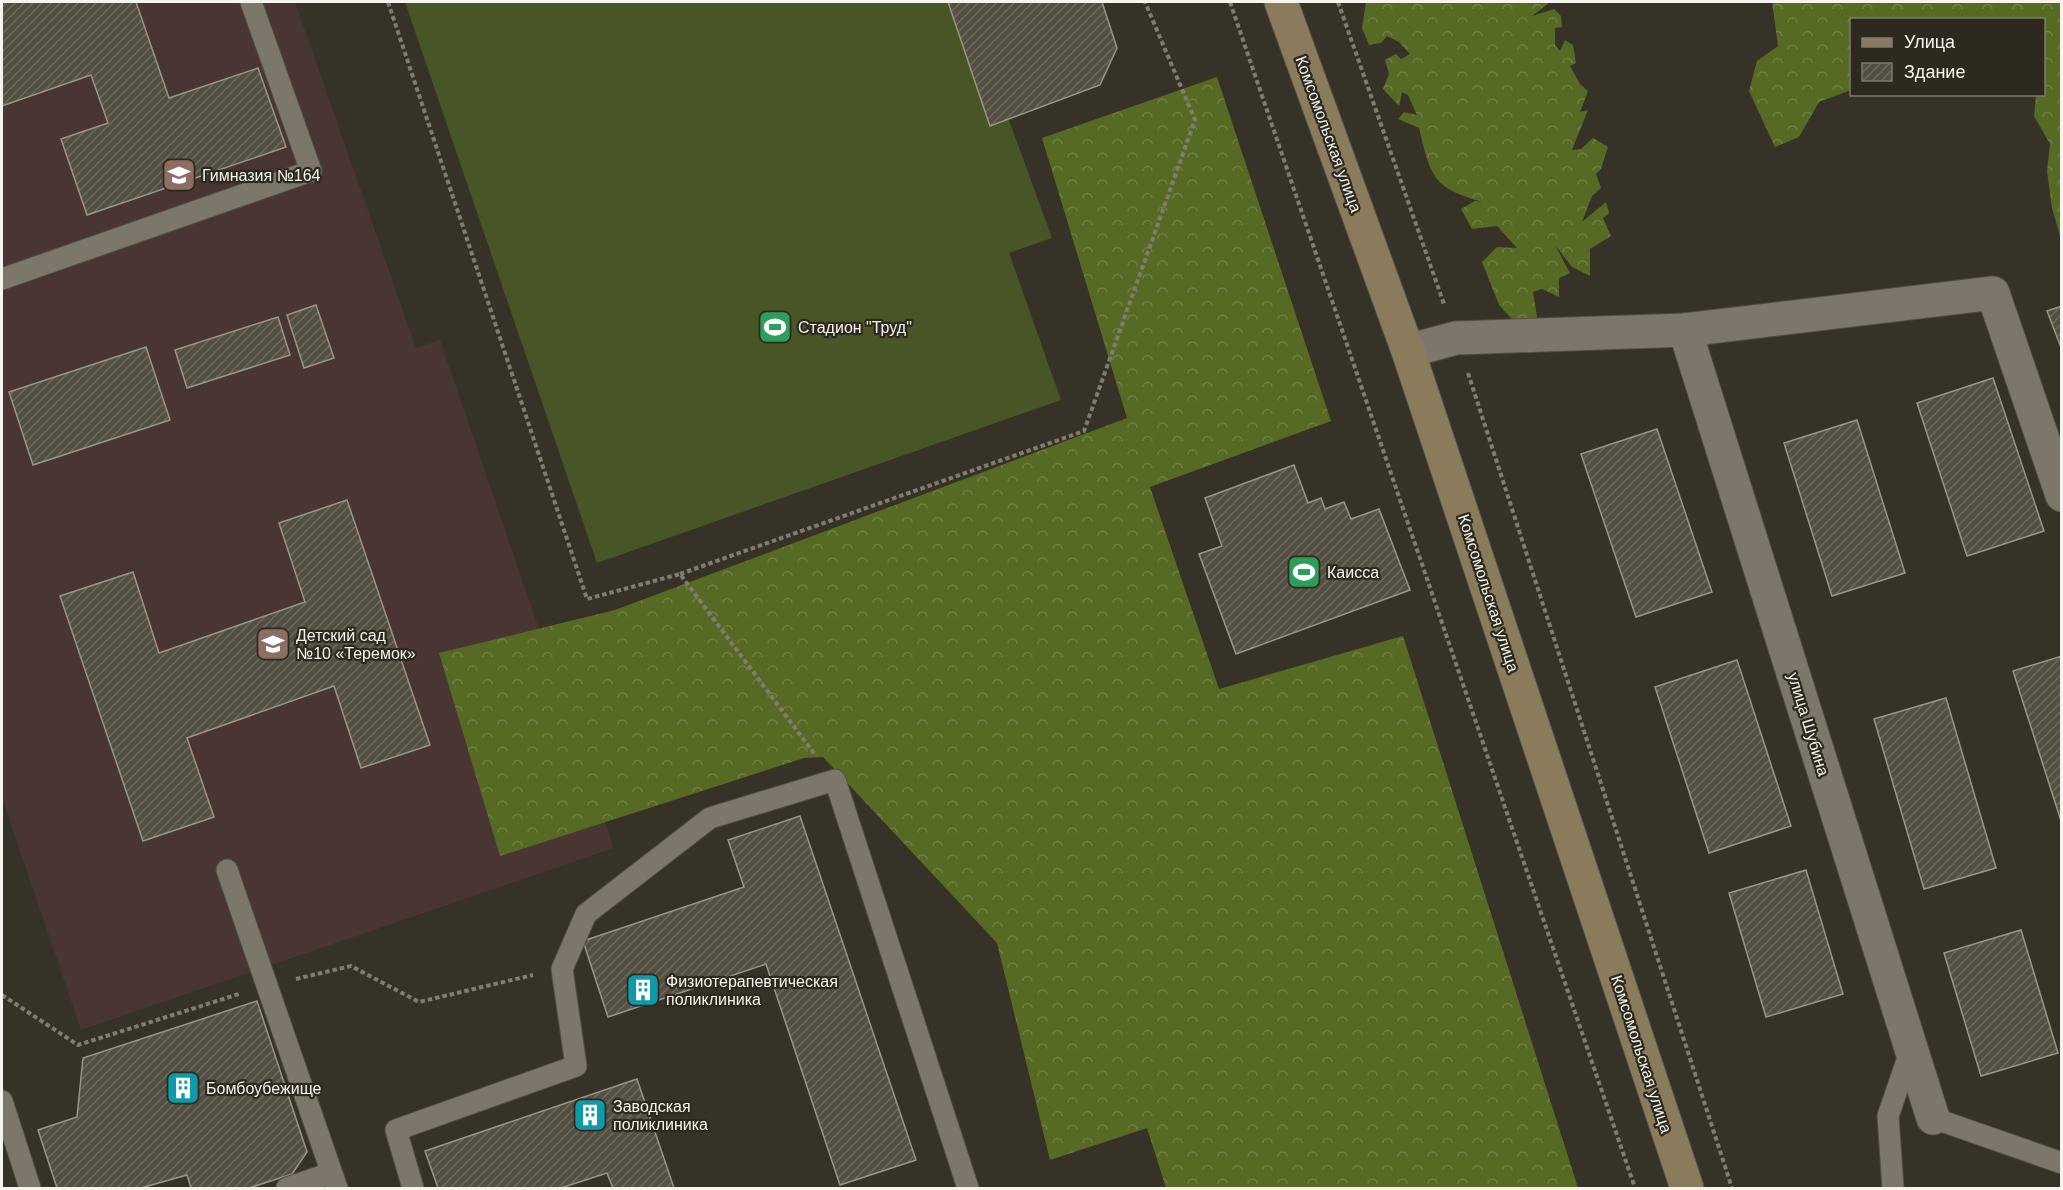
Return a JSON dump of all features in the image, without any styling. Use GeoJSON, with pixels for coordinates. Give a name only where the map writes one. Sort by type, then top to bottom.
{"type":"FeatureCollection","features":[{"type":"Feature","properties":{"kind":"street","name":"Комсомольская улица"},"geometry":{"type":"LineString","coordinates":[[1281,2],[1408,351],[1687,1188]]}},
{"type":"Feature","properties":{"kind":"street"},"geometry":{"type":"LineString","coordinates":[[1408,351],[1456,338],[1685,330],[1993,293],[2061,495]]}},
{"type":"Feature","properties":{"kind":"street","name":"улица Шубина"},"geometry":{"type":"LineString","coordinates":[[1685,330],[1933,1118]]}},
{"type":"Feature","properties":{"kind":"lane"},"geometry":{"type":"LineString","coordinates":[[2,279],[311,171],[251,2]]}},
{"type":"Feature","properties":{"kind":"lane"},"geometry":{"type":"LineString","coordinates":[[414,1188],[396,1130],[576,1066],[562,969],[586,914],[710,818],[835,780],[968,1188]]}},
{"type":"Feature","properties":{"kind":"lane"},"geometry":{"type":"LineString","coordinates":[[227,870],[334,1181],[287,1188]]}},
{"type":"Feature","properties":{"kind":"lane"},"geometry":{"type":"LineString","coordinates":[[1893,1188],[1888,1116],[1911,1048]]}},
{"type":"Feature","properties":{"kind":"lane"},"geometry":{"type":"LineString","coordinates":[[2,1101],[30,1188]]}},
{"type":"Feature","properties":{"kind":"lane"},"geometry":{"type":"LineString","coordinates":[[1933,1118],[2061,1163]]}},
{"type":"Feature","properties":{"kind":"path"},"geometry":{"type":"LineString","coordinates":[[388,2],[587,599],[680,574],[1084,431],[1195,120],[1145,2]]}},
{"type":"Feature","properties":{"kind":"path"},"geometry":{"type":"LineString","coordinates":[[1230,2],[1635,1188]]}},
{"type":"Feature","properties":{"kind":"path"},"geometry":{"type":"LineString","coordinates":[[1338,2],[1456,338],[1732,1188]]}},
{"type":"Feature","properties":{"kind":"path"},"geometry":{"type":"LineString","coordinates":[[680,574],[835,780]]}},
{"type":"Feature","properties":{"kind":"shaded area","name":"Детский сад №10 «Теремок»"},"geometry":{"type":"Polygon","coordinates":[[[2,2],[295,2],[416,348],[440,340],[614,848],[81,1030],[2,798],[2,2]]]}},
{"type":"Feature","properties":{"kind":"green space","name":"Стадион \"Труд\""},"geometry":{"type":"Polygon","coordinates":[[[405,2],[1102,2],[1117,48],[1100,85],[1009,120],[1052,238],[1009,253],[1061,400],[597,563],[405,2]]]}},
{"type":"Feature","properties":{"kind":"green space"},"geometry":{"type":"Polygon","coordinates":[[[1366,2],[1546,2],[1549,3],[1532,16],[1554,9],[1561,16],[1562,27],[1555,28],[1555,45],[1560,51],[1565,40],[1573,45],[1576,63],[1570,66],[1580,84],[1588,91],[1580,112],[1588,110],[1572,150],[1581,149],[1593,138],[1608,147],[1601,169],[1596,174],[1601,188],[1592,196],[1582,222],[1606,202],[1609,213],[1603,218],[1611,236],[1590,249],[1590,276],[1572,267],[1555,245],[1570,273],[1559,278],[1559,297],[1542,289],[1533,292],[1538,323],[1514,321],[1499,305],[1482,262],[1497,247],[1517,248],[1497,226],[1472,229],[1461,209],[1475,201],[1483,202],[1466,197],[1444,186],[1431,170],[1419,128],[1398,119],[1404,112],[1417,115],[1408,95],[1402,92],[1399,106],[1383,89],[1389,74],[1385,60],[1396,54],[1401,59],[1410,54],[1399,42],[1387,36],[1381,43],[1369,45],[1362,28],[1366,2]]]}},
{"type":"Feature","properties":{"kind":"green space"},"geometry":{"type":"Polygon","coordinates":[[[1772,2],[2061,2],[2061,239],[2052,208],[2047,171],[2050,144],[2034,116],[2036,96],[2045,96],[2045,18],[1850,18],[1850,90],[1819,102],[1799,137],[1775,147],[1749,91],[1757,61],[1778,46],[1772,2]]]}},
{"type":"Feature","properties":{"kind":"green space"},"geometry":{"type":"Polygon","coordinates":[[[1217,77],[1331,421],[1150,487],[1219,689],[1403,636],[1578,1188],[1166,1188],[1147,1128],[1050,1160],[997,943],[823,757],[804,758],[500,856],[439,653],[615,610],[1127,418],[1042,138],[1217,77]]]}},
{"type":"Feature","properties":{"kind":"building"},"geometry":{"type":"Polygon","coordinates":[[[2,2],[136,2],[169,98],[258,68],[286,147],[87,215],[61,139],[108,123],[91,75],[2,106],[2,2]]]}},
{"type":"Feature","properties":{"kind":"building"},"geometry":{"type":"Polygon","coordinates":[[[948,2],[1102,2],[1117,48],[1100,85],[990,126],[948,2]]]}},
{"type":"Feature","properties":{"kind":"building"},"geometry":{"type":"Polygon","coordinates":[[[316,305],[334,358],[304,368],[287,315],[316,305]]]}},
{"type":"Feature","properties":{"kind":"building"},"geometry":{"type":"Polygon","coordinates":[[[2062,306],[2062,350],[2047,311],[2062,306]]]}},
{"type":"Feature","properties":{"kind":"building"},"geometry":{"type":"Polygon","coordinates":[[[278,317],[290,355],[187,388],[175,350],[278,317]]]}},
{"type":"Feature","properties":{"kind":"building"},"geometry":{"type":"Polygon","coordinates":[[[146,347],[170,420],[33,465],[9,392],[146,347]]]}},
{"type":"Feature","properties":{"kind":"building"},"geometry":{"type":"Polygon","coordinates":[[[1993,378],[2044,531],[1967,556],[1917,403],[1993,378]]]}},
{"type":"Feature","properties":{"kind":"building"},"geometry":{"type":"Polygon","coordinates":[[[1857,420],[1905,573],[1832,596],[1784,443],[1857,420]]]}},
{"type":"Feature","properties":{"kind":"building"},"geometry":{"type":"Polygon","coordinates":[[[1657,429],[1712,592],[1636,617],[1581,454],[1657,429]]]}},
{"type":"Feature","properties":{"kind":"building","name":"Каисса"},"geometry":{"type":"Polygon","coordinates":[[[1294,465],[1308,503],[1321,498],[1325,509],[1344,502],[1351,519],[1379,509],[1410,590],[1236,654],[1199,554],[1222,546],[1205,498],[1294,465]]]}},
{"type":"Feature","properties":{"kind":"building"},"geometry":{"type":"Polygon","coordinates":[[[347,500],[430,745],[361,768],[334,686],[187,738],[214,817],[143,841],[60,596],[133,572],[159,653],[305,602],[279,523],[347,500]]]}},
{"type":"Feature","properties":{"kind":"building"},"geometry":{"type":"Polygon","coordinates":[[[2062,656],[2062,824],[2013,671],[2062,656]]]}},
{"type":"Feature","properties":{"kind":"building"},"geometry":{"type":"Polygon","coordinates":[[[1737,660],[1791,826],[1709,853],[1655,687],[1737,660]]]}},
{"type":"Feature","properties":{"kind":"building"},"geometry":{"type":"Polygon","coordinates":[[[1946,698],[1996,868],[1924,889],[1874,719],[1946,698]]]}},
{"type":"Feature","properties":{"kind":"building","name":"Физиотерапевтическая поликлиника"},"geometry":{"type":"Polygon","coordinates":[[[800,816],[916,1160],[840,1185],[766,964],[608,1017],[583,941],[744,887],[728,840],[800,816]]]}},
{"type":"Feature","properties":{"kind":"building"},"geometry":{"type":"Polygon","coordinates":[[[1806,870],[1843,994],[1766,1017],[1729,893],[1806,870]]]}},
{"type":"Feature","properties":{"kind":"building"},"geometry":{"type":"Polygon","coordinates":[[[2021,930],[2058,1053],[1981,1076],[1944,953],[2021,930]]]}},
{"type":"Feature","properties":{"kind":"building","name":"Бомбоубежище"},"geometry":{"type":"Polygon","coordinates":[[[257,1001],[307,1152],[292,1174],[249,1188],[191,1188],[187,1175],[141,1188],[57,1188],[38,1130],[77,1117],[83,1058],[257,1001]]]}},
{"type":"Feature","properties":{"kind":"building","name":"Заводская поликлиника"},"geometry":{"type":"Polygon","coordinates":[[[637,1079],[674,1188],[613,1188],[607,1173],[561,1188],[438,1188],[425,1151],[637,1079]]]}},
{"type":"Feature","properties":{"kind":"place","name":"Гимназия №164"},"geometry":{"type":"Point","coordinates":[179,175]}},
{"type":"Feature","properties":{"kind":"place","name":"Стадион \"Труд\""},"geometry":{"type":"Point","coordinates":[775,327]}},
{"type":"Feature","properties":{"kind":"place","name":"Каисса"},"geometry":{"type":"Point","coordinates":[1304,572]}},
{"type":"Feature","properties":{"kind":"place","name":"Детский сад №10 «Теремок»"},"geometry":{"type":"Point","coordinates":[273,644]}},
{"type":"Feature","properties":{"kind":"place","name":"Физиотерапевтическая поликлиника"},"geometry":{"type":"Point","coordinates":[643,990]}},
{"type":"Feature","properties":{"kind":"place","name":"Бомбоубежище"},"geometry":{"type":"Point","coordinates":[183,1088]}},
{"type":"Feature","properties":{"kind":"place","name":"Заводская поликлиника"},"geometry":{"type":"Point","coordinates":[590,1115]}}]}
